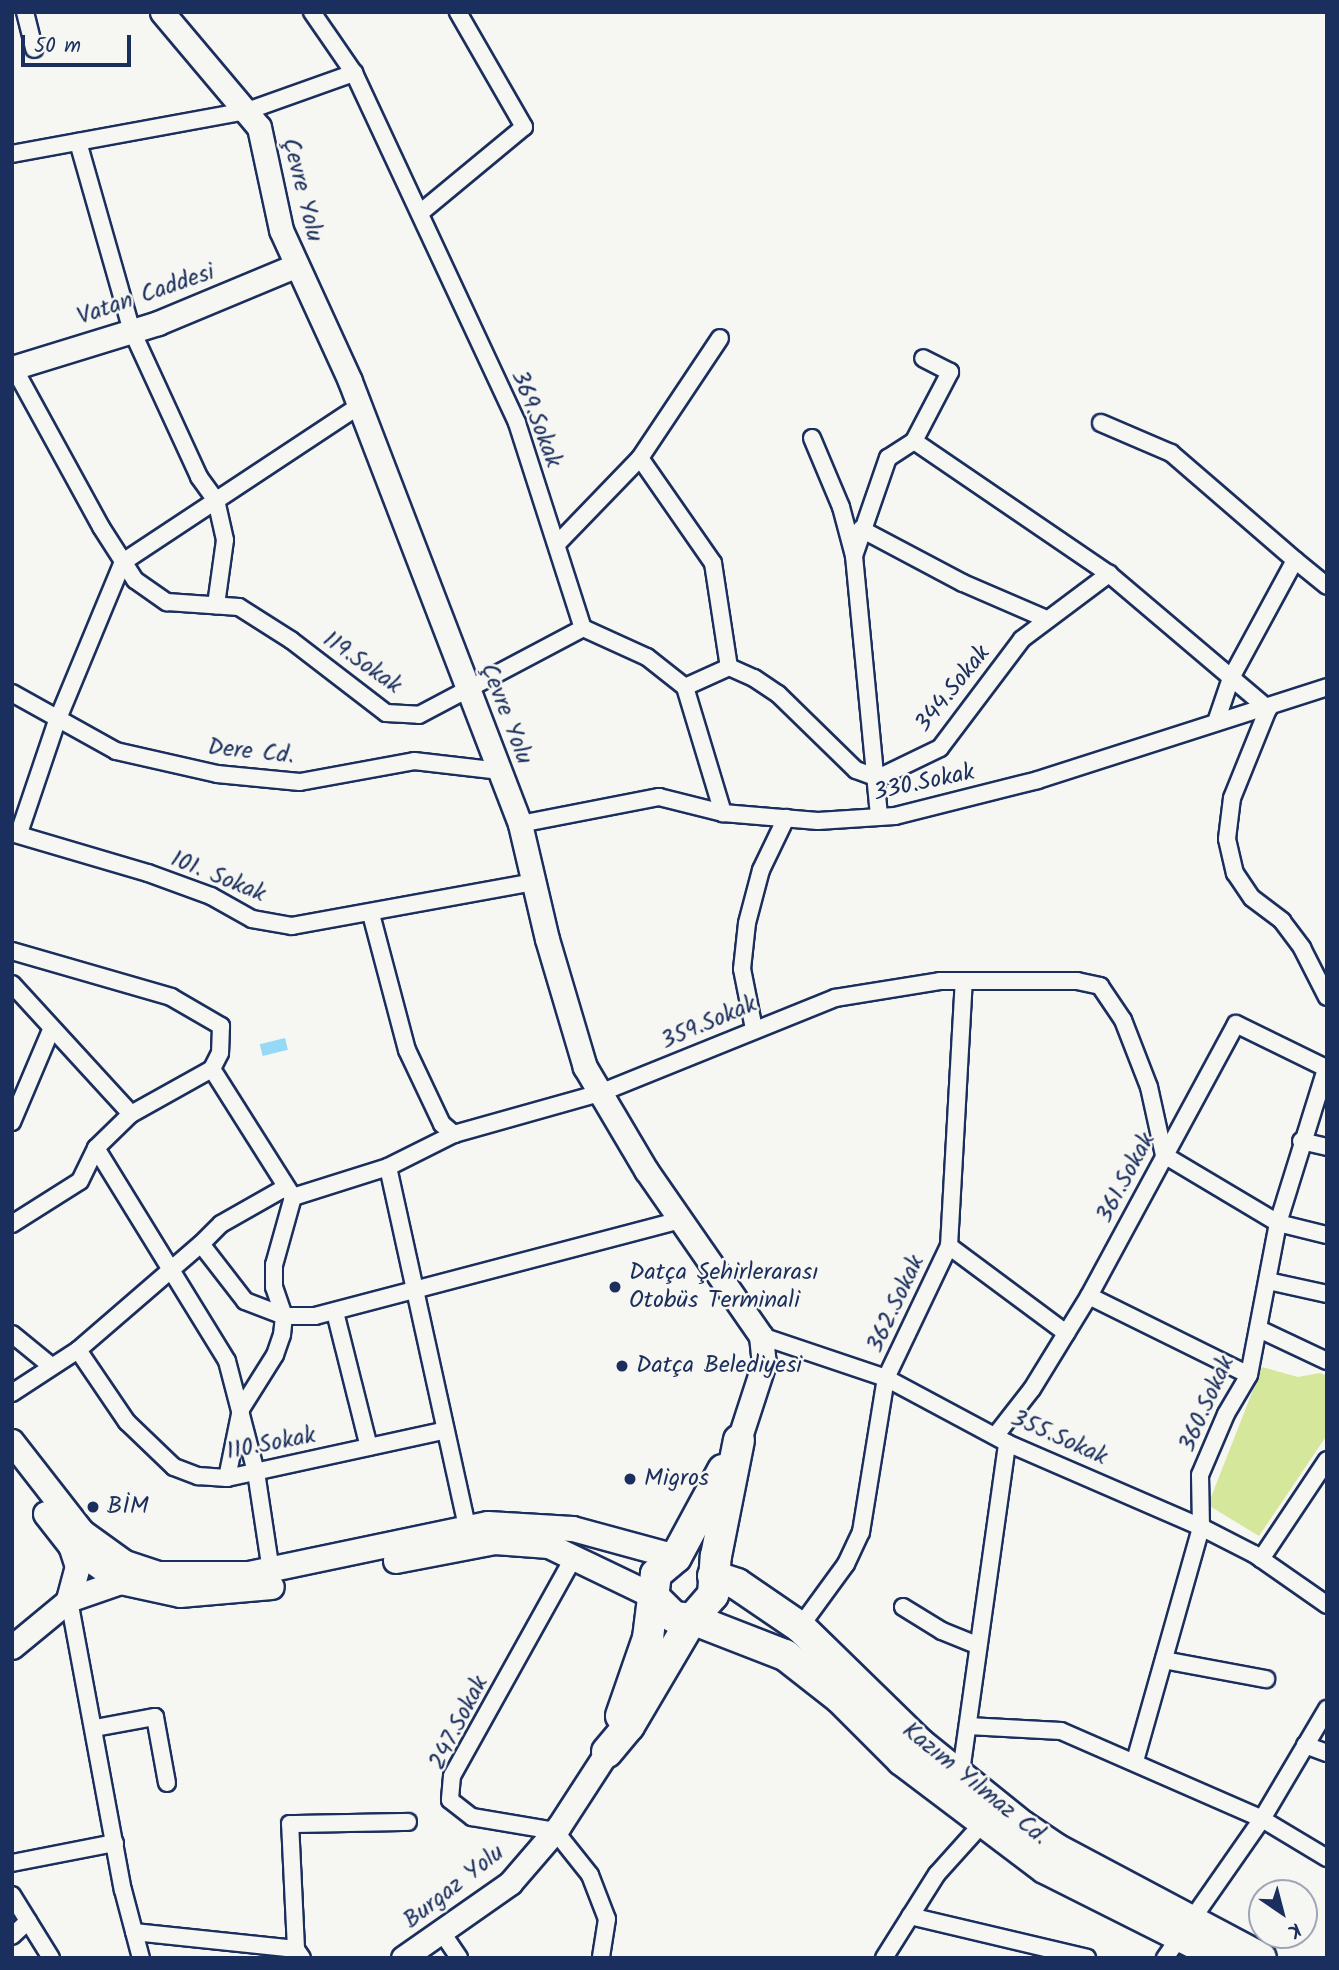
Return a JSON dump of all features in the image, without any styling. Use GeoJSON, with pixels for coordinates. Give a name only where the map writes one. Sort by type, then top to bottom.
{"type":"FeatureCollection","features":[{"type":"Feature","properties":{"kind":"highway"},"geometry":{"type":"LineString","coordinates":[[607,1752],[648,1638],[656,1574],[676,1557],[739,1440]]}},
{"type":"Feature","properties":{"kind":"highway"},"geometry":{"type":"LineString","coordinates":[[607,1752],[629,1726],[692,1619],[709,1604],[739,1440]]}},
{"type":"Feature","properties":{"kind":"highway"},"geometry":{"type":"LineString","coordinates":[[676,1557],[699,1561],[713,1576]]}},
{"type":"Feature","properties":{"kind":"highway","name":"Kazım Yılmaz Cd."},"geometry":{"type":"LineString","coordinates":[[713,1576],[737,1584],[800,1627],[960,1779],[1178,1938],[1261,1958]]}},
{"type":"Feature","properties":{"kind":"highway"},"geometry":{"type":"LineString","coordinates":[[653,1596],[664,1611],[692,1619]]}},
{"type":"Feature","properties":{"kind":"highway","name":"Kazım Yılmaz Cd."},"geometry":{"type":"LineString","coordinates":[[692,1619],[785,1655],[806,1669],[902,1760],[982,1824],[1045,1868],[1178,1938],[1224,1958]]}},
{"type":"Feature","properties":{"kind":"main road"},"geometry":{"type":"LineString","coordinates":[[12,1442],[62,1511],[100,1547],[125,1563],[158,1574],[271,1571],[467,1526],[573,1529],[676,1557]]}},
{"type":"Feature","properties":{"kind":"main road"},"geometry":{"type":"LineString","coordinates":[[12,1469],[71,1546],[121,1582],[180,1595],[238,1592],[495,1542],[549,1546],[575,1555],[653,1596]]}},
{"type":"Feature","properties":{"kind":"main road"},"geometry":{"type":"LineString","coordinates":[[69,1600],[78,1567],[71,1546]]}},
{"type":"Feature","properties":{"kind":"main road"},"geometry":{"type":"LineString","coordinates":[[69,1600],[121,1582]]}},
{"type":"Feature","properties":{"kind":"street"},"geometry":{"type":"LineString","coordinates":[[25,12],[34,49]]}},
{"type":"Feature","properties":{"kind":"street","name":"Çevre Yolu"},"geometry":{"type":"LineString","coordinates":[[162,12],[259,127],[281,230],[359,407],[520,824],[566,1010],[585,1067],[682,1220],[761,1336]]}},
{"type":"Feature","properties":{"kind":"street","name":"369.Sokak"},"geometry":{"type":"LineString","coordinates":[[312,12],[354,73],[517,423],[583,628]]}},
{"type":"Feature","properties":{"kind":"street"},"geometry":{"type":"LineString","coordinates":[[420,213],[524,127],[458,12]]}},
{"type":"Feature","properties":{"kind":"street"},"geometry":{"type":"LineString","coordinates":[[12,154],[247,111],[354,73]]}},
{"type":"Feature","properties":{"kind":"street"},"geometry":{"type":"LineString","coordinates":[[78,142],[132,331],[199,477],[216,500],[225,540],[216,605]]}},
{"type":"Feature","properties":{"kind":"street","name":"Vatan Caddesi"},"geometry":{"type":"LineString","coordinates":[[13,368],[132,331],[295,266]]}},
{"type":"Feature","properties":{"kind":"street"},"geometry":{"type":"LineString","coordinates":[[557,544],[640,458],[720,338]]}},
{"type":"Feature","properties":{"kind":"street"},"geometry":{"type":"LineString","coordinates":[[854,556],[861,529],[888,458],[914,441],[950,372],[923,358]]}},
{"type":"Feature","properties":{"kind":"street","name":"119.Sokak"},"geometry":{"type":"LineString","coordinates":[[13,368],[135,580],[167,602],[239,607],[291,640],[386,713],[419,715],[583,628]]}},
{"type":"Feature","properties":{"kind":"street"},"geometry":{"type":"LineString","coordinates":[[16,833],[57,721],[123,562],[359,407]]}},
{"type":"Feature","properties":{"kind":"street"},"geometry":{"type":"LineString","coordinates":[[1101,423],[1171,453],[1327,586]]}},
{"type":"Feature","properties":{"kind":"street"},"geometry":{"type":"LineString","coordinates":[[812,438],[841,507],[854,556],[878,778],[879,817]]}},
{"type":"Feature","properties":{"kind":"street"},"geometry":{"type":"LineString","coordinates":[[914,441],[1109,574],[1268,709],[1232,797],[1227,839],[1235,873],[1252,898],[1282,921],[1302,948],[1327,996]]}},
{"type":"Feature","properties":{"kind":"street"},"geometry":{"type":"LineString","coordinates":[[640,458],[713,563],[729,667]]}},
{"type":"Feature","properties":{"kind":"street"},"geometry":{"type":"LineString","coordinates":[[861,529],[963,583],[1044,618]]}},
{"type":"Feature","properties":{"kind":"street"},"geometry":{"type":"LineString","coordinates":[[1216,722],[1231,678],[1295,560]]}},
{"type":"Feature","properties":{"kind":"street","name":"344.Sokak"},"geometry":{"type":"LineString","coordinates":[[878,778],[940,748],[1022,639],[1044,618],[1109,574]]}},
{"type":"Feature","properties":{"kind":"street"},"geometry":{"type":"LineString","coordinates":[[583,628],[647,657],[685,687],[723,813]]}},
{"type":"Feature","properties":{"kind":"street"},"geometry":{"type":"LineString","coordinates":[[685,687],[729,667]]}},
{"type":"Feature","properties":{"kind":"street"},"geometry":{"type":"LineString","coordinates":[[729,667],[778,694],[856,770],[878,778]]}},
{"type":"Feature","properties":{"kind":"street","name":"330.Sokak"},"geometry":{"type":"LineString","coordinates":[[520,824],[659,797],[723,813],[786,818],[879,817],[1038,780],[1216,722],[1268,709],[1327,687]]}},
{"type":"Feature","properties":{"kind":"street","name":"Dere Cd."},"geometry":{"type":"LineString","coordinates":[[12,693],[57,721],[116,751],[216,774],[300,782],[414,761],[500,771]]}},
{"type":"Feature","properties":{"kind":"street"},"geometry":{"type":"LineString","coordinates":[[754,1029],[742,969],[747,923],[761,870],[786,818]]}},
{"type":"Feature","properties":{"kind":"street","name":"101. Sokak"},"geometry":{"type":"LineString","coordinates":[[16,833],[199,891],[252,919],[292,926],[372,914],[535,882]]}},
{"type":"Feature","properties":{"kind":"street"},"geometry":{"type":"LineString","coordinates":[[372,914],[407,1051],[442,1124],[453,1134]]}},
{"type":"Feature","properties":{"kind":"street"},"geometry":{"type":"LineString","coordinates":[[12,951],[85,968],[181,1003],[220,1026],[220,1053],[212,1069],[131,1114],[96,1148],[80,1181],[12,1224]]}},
{"type":"Feature","properties":{"kind":"street","name":"359.Sokak"},"geometry":{"type":"LineString","coordinates":[[12,1393],[50,1365],[78,1350],[222,1224],[289,1192],[387,1167],[453,1134],[600,1093],[835,998],[964,981],[1077,981],[1100,986],[1123,1020],[1149,1087],[1164,1155]]}},
{"type":"Feature","properties":{"kind":"street","name":"362.Sokak"},"geometry":{"type":"LineString","coordinates":[[800,1627],[846,1564],[861,1532],[886,1378],[949,1246],[964,981]]}},
{"type":"Feature","properties":{"kind":"street"},"geometry":{"type":"LineString","coordinates":[[12,984],[51,1030],[131,1114]]}},
{"type":"Feature","properties":{"kind":"street","name":"361.Sokak"},"geometry":{"type":"LineString","coordinates":[[960,1779],[1002,1439],[1089,1296],[1236,1024],[1326,1067]]}},
{"type":"Feature","properties":{"kind":"street"},"geometry":{"type":"LineString","coordinates":[[15,1115],[51,1030]]}},
{"type":"Feature","properties":{"kind":"street","name":"360.Sokak"},"geometry":{"type":"LineString","coordinates":[[1135,1761],[1201,1527],[1200,1475],[1226,1413],[1249,1375],[1278,1223],[1301,1140],[1326,1067]]}},
{"type":"Feature","properties":{"kind":"street"},"geometry":{"type":"LineString","coordinates":[[212,1069],[289,1192],[274,1265],[274,1287],[284,1316],[275,1355],[241,1409],[227,1478]]}},
{"type":"Feature","properties":{"kind":"street"},"geometry":{"type":"LineString","coordinates":[[1301,1140],[1327,1147]]}},
{"type":"Feature","properties":{"kind":"street"},"geometry":{"type":"LineString","coordinates":[[96,1148],[172,1268],[226,1361],[256,1472],[271,1571]]}},
{"type":"Feature","properties":{"kind":"street"},"geometry":{"type":"LineString","coordinates":[[1164,1155],[1278,1223],[1327,1235]]}},
{"type":"Feature","properties":{"kind":"street"},"geometry":{"type":"LineString","coordinates":[[387,1167],[416,1291],[443,1431],[467,1526]]}},
{"type":"Feature","properties":{"kind":"street"},"geometry":{"type":"LineString","coordinates":[[201,1244],[246,1301],[284,1316],[335,1312],[682,1220]]}},
{"type":"Feature","properties":{"kind":"street"},"geometry":{"type":"LineString","coordinates":[[949,1246],[1066,1333]]}},
{"type":"Feature","properties":{"kind":"street"},"geometry":{"type":"LineString","coordinates":[[1268,1281],[1327,1294]]}},
{"type":"Feature","properties":{"kind":"street"},"geometry":{"type":"LineString","coordinates":[[1089,1296],[1249,1375]]}},
{"type":"Feature","properties":{"kind":"street"},"geometry":{"type":"LineString","coordinates":[[335,1312],[369,1447]]}},
{"type":"Feature","properties":{"kind":"street"},"geometry":{"type":"LineString","coordinates":[[1259,1329],[1327,1361]]}},
{"type":"Feature","properties":{"kind":"street"},"geometry":{"type":"LineString","coordinates":[[12,1334],[50,1365]]}},
{"type":"Feature","properties":{"kind":"street"},"geometry":{"type":"LineString","coordinates":[[739,1440],[764,1363],[761,1336]]}},
{"type":"Feature","properties":{"kind":"street","name":"355.Sokak"},"geometry":{"type":"LineString","coordinates":[[761,1336],[886,1378],[1002,1439],[1201,1527],[1261,1559],[1327,1605]]}},
{"type":"Feature","properties":{"kind":"street","name":"110.Sokak"},"geometry":{"type":"LineString","coordinates":[[78,1350],[127,1422],[174,1466],[198,1476],[227,1478],[443,1431]]}},
{"type":"Feature","properties":{"kind":"street"},"geometry":{"type":"LineString","coordinates":[[1261,1559],[1327,1460]]}},
{"type":"Feature","properties":{"kind":"street","name":"247.Sokak"},"geometry":{"type":"LineString","coordinates":[[555,1831],[472,1817],[450,1800],[452,1776],[575,1555]]}},
{"type":"Feature","properties":{"kind":"street"},"geometry":{"type":"LineString","coordinates":[[12,1647],[69,1600],[115,1843],[141,1958]]}},
{"type":"Feature","properties":{"kind":"street"},"geometry":{"type":"LineString","coordinates":[[903,1607],[977,1646]]}},
{"type":"Feature","properties":{"kind":"street"},"geometry":{"type":"LineString","coordinates":[[1164,1660],[1266,1679]]}},
{"type":"Feature","properties":{"kind":"street"},"geometry":{"type":"LineString","coordinates":[[1178,1938],[1262,1819],[1327,1709]]}},
{"type":"Feature","properties":{"kind":"street"},"geometry":{"type":"LineString","coordinates":[[95,1728],[155,1717],[167,1783]]}},
{"type":"Feature","properties":{"kind":"street"},"geometry":{"type":"LineString","coordinates":[[968,1726],[1061,1731],[1135,1761],[1262,1819],[1327,1858]]}},
{"type":"Feature","properties":{"kind":"street"},"geometry":{"type":"LineString","coordinates":[[1305,1745],[1327,1753]]}},
{"type":"Feature","properties":{"kind":"street","name":"Burgaz Yolu"},"geometry":{"type":"LineString","coordinates":[[403,1958],[443,1934],[510,1883],[555,1831],[607,1752]]}},
{"type":"Feature","properties":{"kind":"street"},"geometry":{"type":"LineString","coordinates":[[134,1932],[299,1954],[289,1824],[408,1822]]}},
{"type":"Feature","properties":{"kind":"street"},"geometry":{"type":"LineString","coordinates":[[884,1958],[937,1874],[982,1824]]}},
{"type":"Feature","properties":{"kind":"street"},"geometry":{"type":"LineString","coordinates":[[555,1831],[590,1875],[607,1919],[601,1958]]}},
{"type":"Feature","properties":{"kind":"street"},"geometry":{"type":"LineString","coordinates":[[12,1863],[115,1843]]}},
{"type":"Feature","properties":{"kind":"street"},"geometry":{"type":"LineString","coordinates":[[12,1895],[51,1958]]}},
{"type":"Feature","properties":{"kind":"street"},"geometry":{"type":"LineString","coordinates":[[910,1916],[1087,1958]]}},
{"type":"Feature","properties":{"kind":"street"},"geometry":{"type":"LineString","coordinates":[[12,1935],[28,1921]]}},
{"type":"Feature","properties":{"kind":"street"},"geometry":{"type":"LineString","coordinates":[[443,1934],[459,1958]]}},
{"type":"Feature","properties":{"kind":"green space"},"geometry":{"type":"Polygon","coordinates":[[[1262,1367],[1298,1377],[1320,1373],[1327,1376],[1327,1435],[1259,1536],[1208,1505],[1262,1367]]]}},
{"type":"Feature","properties":{"kind":"water"},"geometry":{"type":"Polygon","coordinates":[[[285,1038],[288,1050],[263,1056],[260,1044],[285,1038]]]}},
{"type":"Feature","properties":{"kind":"place","name":"Datça Şehirlerarası Otobüs Terminali"},"geometry":{"type":"Point","coordinates":[615,1287]}},
{"type":"Feature","properties":{"kind":"place","name":"Datça Belediyesi"},"geometry":{"type":"Point","coordinates":[622,1366]}},
{"type":"Feature","properties":{"kind":"place","name":"Migros"},"geometry":{"type":"Point","coordinates":[630,1479]}},
{"type":"Feature","properties":{"kind":"place","name":"BİM"},"geometry":{"type":"Point","coordinates":[93,1507]}}]}
